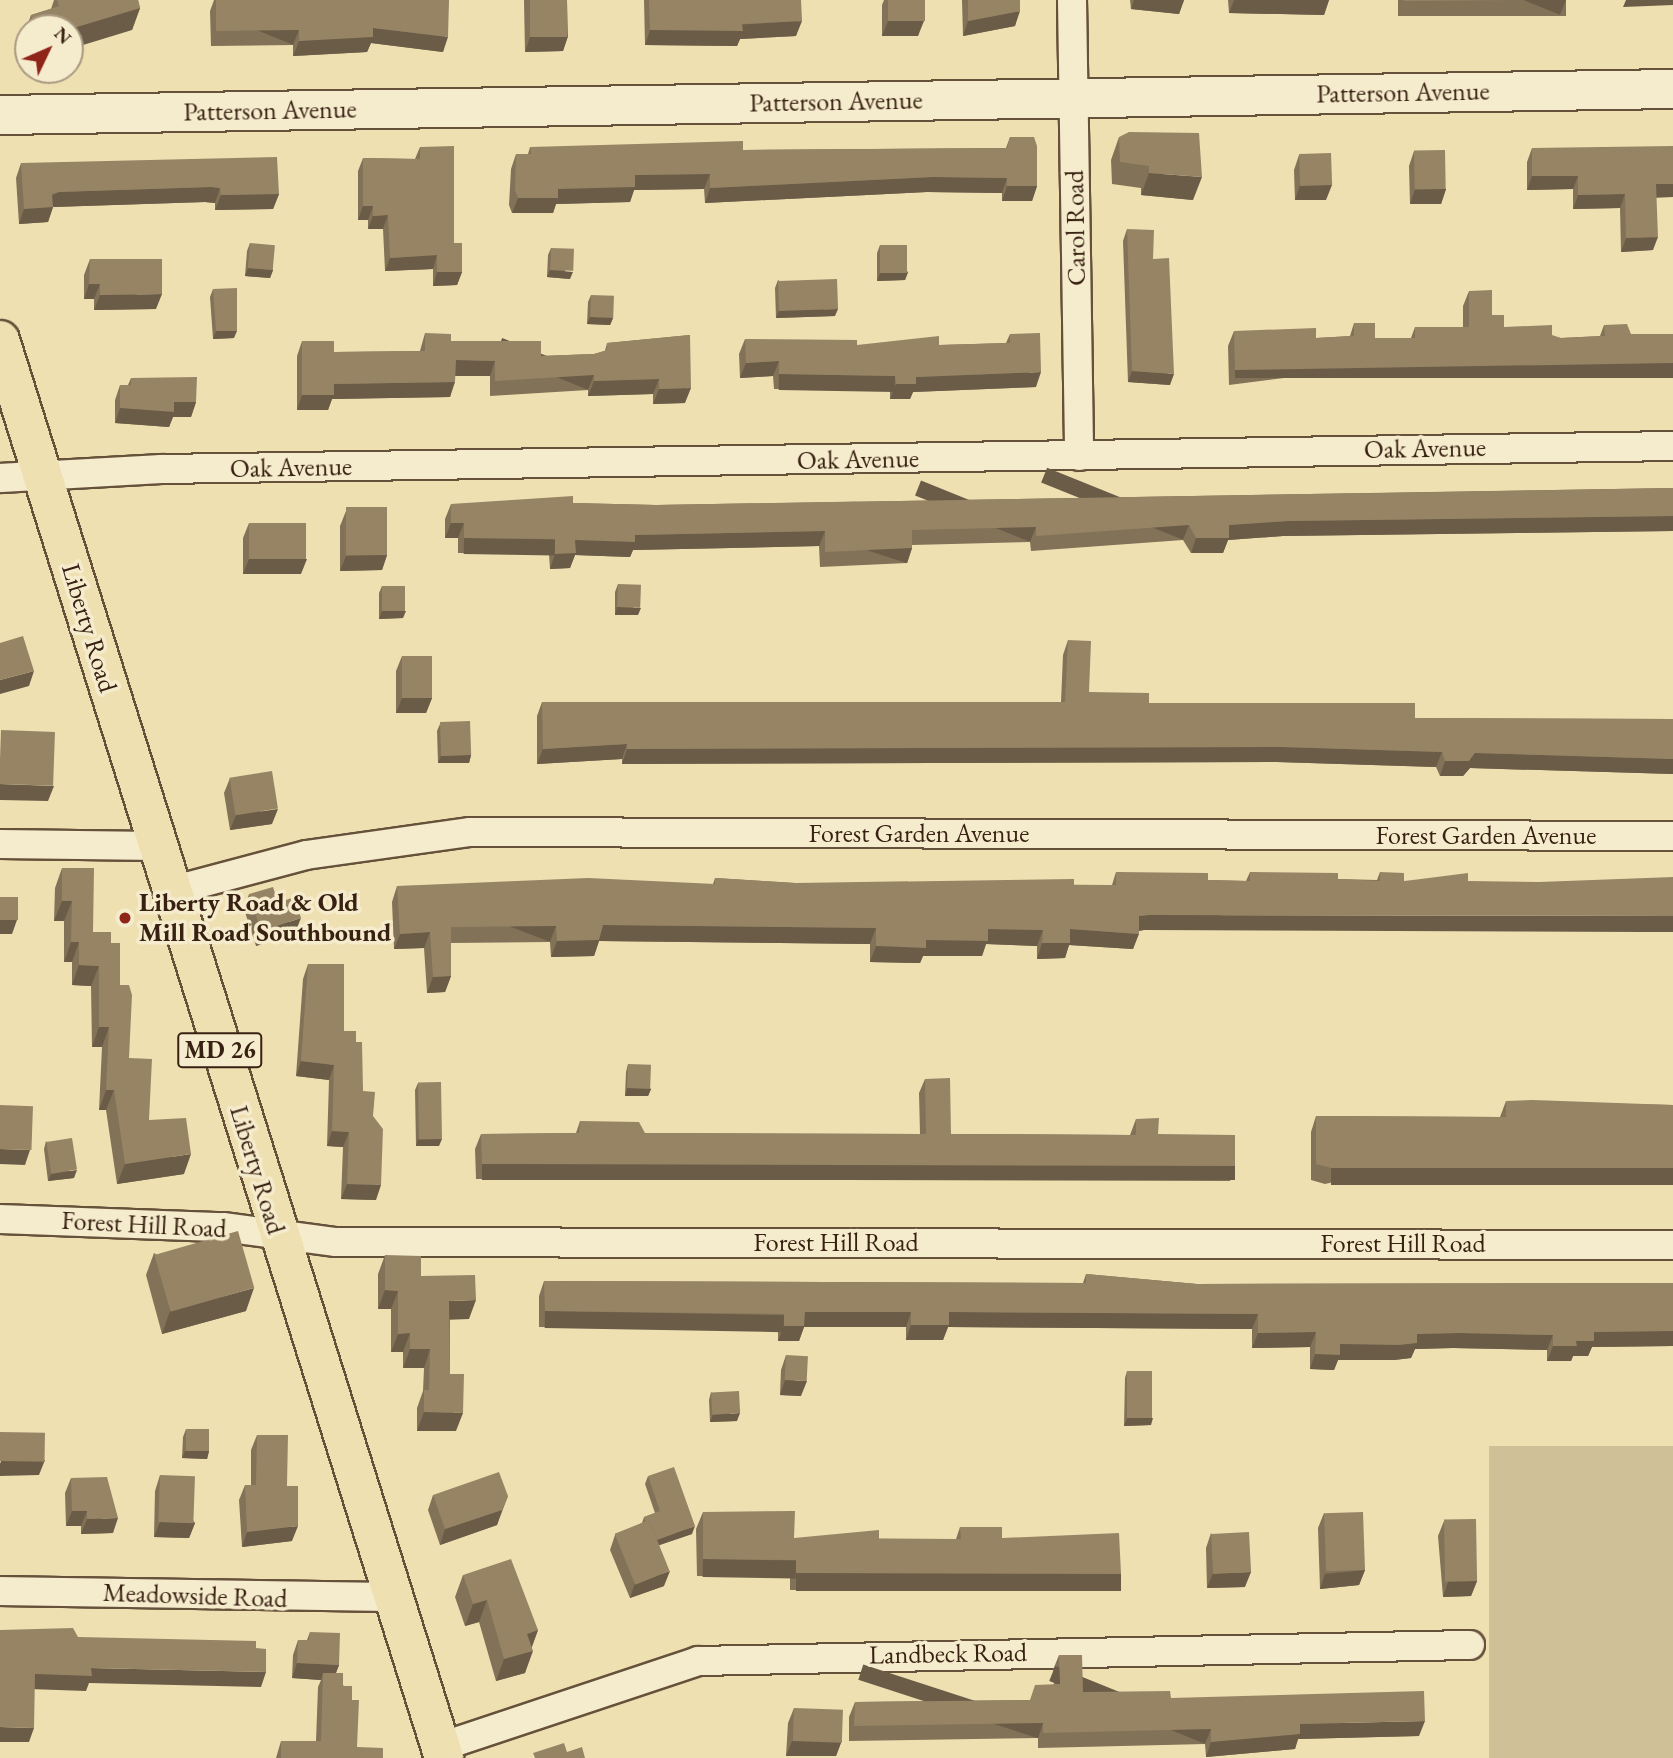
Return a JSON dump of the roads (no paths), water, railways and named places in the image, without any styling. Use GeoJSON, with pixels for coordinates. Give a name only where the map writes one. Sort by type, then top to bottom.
{"type":"FeatureCollection","features":[{"type":"Feature","properties":{"kind":"main road","name":"Patterson Avenue"},"geometry":{"type":"LineString","coordinates":[[0,115],[1673,89]]}},
{"type":"Feature","properties":{"kind":"main road","name":"Liberty Road"},"geometry":{"type":"LineString","coordinates":[[0,340],[276,1234],[390,1597],[442,1752]]}},
{"type":"Feature","properties":{"kind":"street","name":"Carol Road"},"geometry":{"type":"LineString","coordinates":[[1072,0],[1079,456]]}},
{"type":"Feature","properties":{"kind":"street","name":"Oak Avenue"},"geometry":{"type":"LineString","coordinates":[[0,478],[43,475],[1673,446]]}},
{"type":"Feature","properties":{"kind":"street","name":"Forest Garden Avenue"},"geometry":{"type":"LineString","coordinates":[[171,891],[306,855],[470,832],[1673,836]]}},
{"type":"Feature","properties":{"kind":"street"},"geometry":{"type":"LineString","coordinates":[[0,844],[157,846]]}},
{"type":"Feature","properties":{"kind":"street","name":"Forest Hill Road"},"geometry":{"type":"LineString","coordinates":[[0,1219],[276,1234],[336,1242],[1673,1245]]}},
{"type":"Feature","properties":{"kind":"street","name":"Meadowside Road"},"geometry":{"type":"LineString","coordinates":[[0,1591],[390,1597]]}},
{"type":"Feature","properties":{"kind":"street","name":"Landbeck Road"},"geometry":{"type":"LineString","coordinates":[[442,1752],[698,1661],[1471,1645]]}},
{"type":"Feature","properties":{"kind":"place","name":"Liberty Road & Old Mill Road Southbound"},"geometry":{"type":"Point","coordinates":[125,918]}}]}
